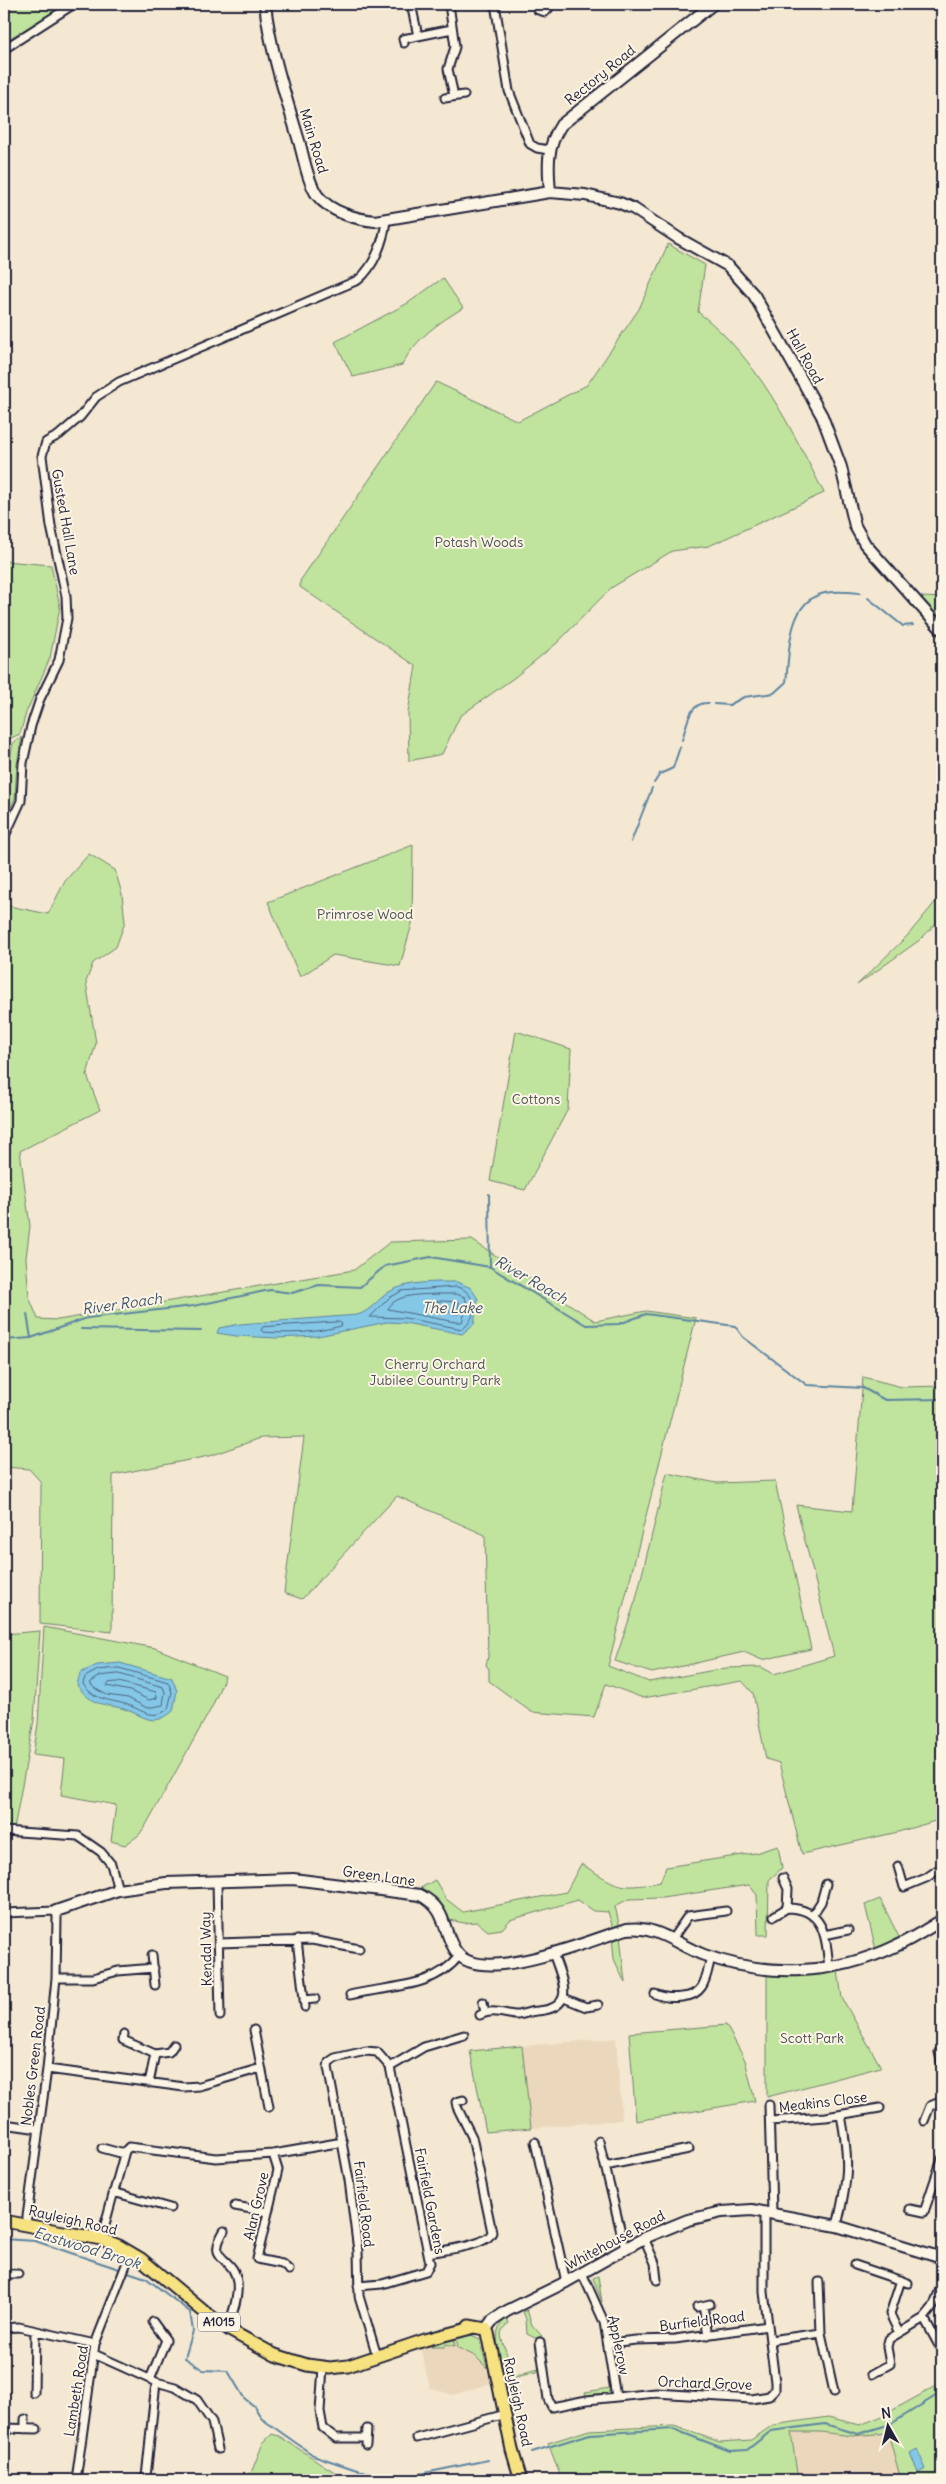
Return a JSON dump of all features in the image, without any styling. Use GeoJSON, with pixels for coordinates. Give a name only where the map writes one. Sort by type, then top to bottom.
{"type":"FeatureCollection","features":[{"type":"Feature","properties":{"kind":"main road","name":"Rayleigh Road"},"geometry":{"type":"LineString","coordinates":[[4,2221],[101,2240],[131,2252],[228,2329],[275,2355],[297,2363],[323,2368],[348,2366],[425,2340],[481,2328],[506,2414],[512,2450],[521,2480]]}},
{"type":"Feature","properties":{"kind":"street"},"geometry":{"type":"LineString","coordinates":[[4,49],[74,4]]}},
{"type":"Feature","properties":{"kind":"street","name":"Main Road"},"geometry":{"type":"LineString","coordinates":[[265,4],[290,109],[309,178],[318,196],[353,218],[386,220],[550,192]]}},
{"type":"Feature","properties":{"kind":"street"},"geometry":{"type":"LineString","coordinates":[[411,4],[418,36]]}},
{"type":"Feature","properties":{"kind":"street"},"geometry":{"type":"LineString","coordinates":[[449,4],[455,47],[448,69],[454,96]]}},
{"type":"Feature","properties":{"kind":"street"},"geometry":{"type":"LineString","coordinates":[[495,4],[508,91],[530,144],[537,148],[549,150]]}},
{"type":"Feature","properties":{"kind":"street"},"geometry":{"type":"LineString","coordinates":[[537,4],[538,10],[545,12],[549,8],[548,4]]}},
{"type":"Feature","properties":{"kind":"street","name":"Rectory Road"},"geometry":{"type":"LineString","coordinates":[[550,192],[549,150],[556,134],[570,116],[713,4]]}},
{"type":"Feature","properties":{"kind":"street"},"geometry":{"type":"LineString","coordinates":[[404,42],[402,39],[452,30]]}},
{"type":"Feature","properties":{"kind":"street"},"geometry":{"type":"LineString","coordinates":[[445,98],[464,94]]}},
{"type":"Feature","properties":{"kind":"street","name":"Hall Road"},"geometry":{"type":"LineString","coordinates":[[550,192],[594,197],[634,210],[678,238],[728,266],[743,280],[771,323],[822,416],[840,467],[855,526],[865,544],[942,630]]}},
{"type":"Feature","properties":{"kind":"street","name":"Gusted Hall Lane"},"geometry":{"type":"LineString","coordinates":[[4,838],[21,801],[23,763],[31,726],[40,699],[59,660],[67,618],[66,596],[51,526],[42,456],[46,442],[59,435],[80,417],[96,397],[119,382],[358,280],[367,273],[371,266],[385,232],[386,220]]}},
{"type":"Feature","properties":{"kind":"street"},"geometry":{"type":"LineString","coordinates":[[4,1831],[78,1836],[101,1852],[111,1864],[118,1890]]}},
{"type":"Feature","properties":{"kind":"street"},"geometry":{"type":"LineString","coordinates":[[898,1866],[904,1887],[926,1878],[942,1867]]}},
{"type":"Feature","properties":{"kind":"street"},"geometry":{"type":"LineString","coordinates":[[783,1878],[788,1889],[787,1908]]}},
{"type":"Feature","properties":{"kind":"street","name":"Green Lane"},"geometry":{"type":"LineString","coordinates":[[4,1913],[56,1911],[118,1890],[166,1883],[293,1879],[420,1895],[433,1904],[440,1912],[459,1956]]}},
{"type":"Feature","properties":{"kind":"street","name":"Kendal Way"},"geometry":{"type":"LineString","coordinates":[[217,1882],[220,2016]]}},
{"type":"Feature","properties":{"kind":"street"},"geometry":{"type":"LineString","coordinates":[[813,1914],[821,1902],[826,1884]]}},
{"type":"Feature","properties":{"kind":"street"},"geometry":{"type":"LineString","coordinates":[[774,1916],[787,1908],[805,1910],[813,1914],[824,1935],[829,1968]]}},
{"type":"Feature","properties":{"kind":"street","name":"Nobles Green Road"},"geometry":{"type":"LineString","coordinates":[[26,2224],[47,2069],[56,1978],[56,1911]]}},
{"type":"Feature","properties":{"kind":"street"},"geometry":{"type":"LineString","coordinates":[[672,1939],[688,1916],[726,1911]]}},
{"type":"Feature","properties":{"kind":"street"},"geometry":{"type":"LineString","coordinates":[[350,1995],[370,1993],[436,1976],[459,1956],[475,1964],[489,1965],[525,1961],[635,1928],[653,1930],[711,1957],[765,1968],[803,1972],[863,1960],[896,1946],[942,1920]]}},
{"type":"Feature","properties":{"kind":"street"},"geometry":{"type":"LineString","coordinates":[[824,1935],[848,1930]]}},
{"type":"Feature","properties":{"kind":"street"},"geometry":{"type":"LineString","coordinates":[[297,1940],[305,2003],[315,1999]]}},
{"type":"Feature","properties":{"kind":"street"},"geometry":{"type":"LineString","coordinates":[[219,1943],[312,1940],[359,1949]]}},
{"type":"Feature","properties":{"kind":"street"},"geometry":{"type":"LineString","coordinates":[[554,1953],[563,1984],[564,1998]]}},
{"type":"Feature","properties":{"kind":"street"},"geometry":{"type":"LineString","coordinates":[[152,1955],[155,1985]]}},
{"type":"Feature","properties":{"kind":"street"},"geometry":{"type":"LineString","coordinates":[[655,1994],[673,1998],[696,1994],[701,1989],[711,1957]]}},
{"type":"Feature","properties":{"kind":"street"},"geometry":{"type":"LineString","coordinates":[[56,1978],[93,1978],[118,1971],[154,1968]]}},
{"type":"Feature","properties":{"kind":"street"},"geometry":{"type":"LineString","coordinates":[[564,1998],[586,2007],[598,2005]]}},
{"type":"Feature","properties":{"kind":"street"},"geometry":{"type":"LineString","coordinates":[[482,2002],[482,2014],[500,2012],[516,2015],[551,2009],[564,1998]]}},
{"type":"Feature","properties":{"kind":"street"},"geometry":{"type":"LineString","coordinates":[[254,2030],[269,2107]]}},
{"type":"Feature","properties":{"kind":"street"},"geometry":{"type":"LineString","coordinates":[[124,2034],[123,2040],[155,2054],[169,2052],[174,2045]]}},
{"type":"Feature","properties":{"kind":"street"},"geometry":{"type":"LineString","coordinates":[[390,2067],[424,2047],[464,2035]]}},
{"type":"Feature","properties":{"kind":"street","name":"Fairfield Road"},"geometry":{"type":"LineString","coordinates":[[377,2356],[358,2286],[357,2244],[342,2142],[329,2072],[330,2062],[334,2058],[372,2051],[382,2056],[390,2067]]}},
{"type":"Feature","properties":{"kind":"street"},"geometry":{"type":"LineString","coordinates":[[939,2052],[942,2065]]}},
{"type":"Feature","properties":{"kind":"street"},"geometry":{"type":"LineString","coordinates":[[149,2083],[155,2054]]}},
{"type":"Feature","properties":{"kind":"street","name":"Fairfield Gardens"},"geometry":{"type":"LineString","coordinates":[[358,2286],[382,2284],[423,2274],[429,2267],[428,2253],[390,2067]]}},
{"type":"Feature","properties":{"kind":"street"},"geometry":{"type":"LineString","coordinates":[[47,2069],[184,2088],[199,2086],[261,2068]]}},
{"type":"Feature","properties":{"kind":"street"},"geometry":{"type":"LineString","coordinates":[[428,2253],[482,2242],[491,2236],[492,2232],[472,2137],[456,2107],[456,2102],[464,2100]]}},
{"type":"Feature","properties":{"kind":"street"},"geometry":{"type":"LineString","coordinates":[[924,2121],[930,2106],[942,2101]]}},
{"type":"Feature","properties":{"kind":"street","name":"Orchard Grove"},"geometry":{"type":"LineString","coordinates":[[540,2342],[550,2406],[616,2396],[671,2393],[741,2400],[765,2397],[772,2393],[776,2387],[764,2292],[768,2212],[769,2105]]}},
{"type":"Feature","properties":{"kind":"street","name":"Meakins Close"},"geometry":{"type":"LineString","coordinates":[[770,2121],[841,2115],[880,2108]]}},
{"type":"Feature","properties":{"kind":"street"},"geometry":{"type":"LineString","coordinates":[[837,2226],[848,2172],[841,2115]]}},
{"type":"Feature","properties":{"kind":"street"},"geometry":{"type":"LineString","coordinates":[[11,2125],[38,2129]]}},
{"type":"Feature","properties":{"kind":"street"},"geometry":{"type":"LineString","coordinates":[[599,2141],[624,2249]]}},
{"type":"Feature","properties":{"kind":"street"},"geometry":{"type":"LineString","coordinates":[[101,2240],[112,2192],[124,2154],[129,2147],[216,2158],[273,2154],[342,2142]]}},
{"type":"Feature","properties":{"kind":"street"},"geometry":{"type":"LineString","coordinates":[[535,2142],[566,2282]]}},
{"type":"Feature","properties":{"kind":"street"},"geometry":{"type":"LineString","coordinates":[[102,2148],[124,2154]]}},
{"type":"Feature","properties":{"kind":"street"},"geometry":{"type":"LineString","coordinates":[[605,2166],[689,2149]]}},
{"type":"Feature","properties":{"kind":"street","name":"Alan Grove"},"geometry":{"type":"LineString","coordinates":[[273,2154],[278,2170],[257,2259],[282,2264],[289,2270]]}},
{"type":"Feature","properties":{"kind":"street"},"geometry":{"type":"LineString","coordinates":[[910,2209],[927,2212],[942,2159]]}},
{"type":"Feature","properties":{"kind":"street"},"geometry":{"type":"LineString","coordinates":[[112,2192],[170,2208]]}},
{"type":"Feature","properties":{"kind":"street"},"geometry":{"type":"LineString","coordinates":[[235,2206],[268,2212]]}},
{"type":"Feature","properties":{"kind":"street","name":"Whitehouse Road"},"geometry":{"type":"LineString","coordinates":[[481,2328],[499,2316],[566,2282],[644,2238],[674,2224],[705,2215],[743,2210],[768,2212],[837,2226],[942,2258]]}},
{"type":"Feature","properties":{"kind":"street"},"geometry":{"type":"LineString","coordinates":[[224,2231],[216,2248],[232,2267],[237,2282],[236,2299],[228,2329]]}},
{"type":"Feature","properties":{"kind":"street"},"geometry":{"type":"LineString","coordinates":[[644,2238],[654,2260],[653,2272],[657,2280]]}},
{"type":"Feature","properties":{"kind":"street","name":"Lambeth Road"},"geometry":{"type":"LineString","coordinates":[[76,2480],[95,2344],[131,2252]]}},
{"type":"Feature","properties":{"kind":"street"},"geometry":{"type":"LineString","coordinates":[[855,2265],[863,2271],[904,2282],[890,2314],[899,2333]]}},
{"type":"Feature","properties":{"kind":"street","name":"Applerow"},"geometry":{"type":"LineString","coordinates":[[582,2273],[597,2303],[609,2343],[616,2396]]}},
{"type":"Feature","properties":{"kind":"street"},"geometry":{"type":"LineString","coordinates":[[4,2274],[18,2274]]}},
{"type":"Feature","properties":{"kind":"street"},"geometry":{"type":"LineString","coordinates":[[874,2371],[890,2364],[887,2343],[893,2336],[924,2318],[941,2296],[942,2284]]}},
{"type":"Feature","properties":{"kind":"street"},"geometry":{"type":"LineString","coordinates":[[821,2285],[822,2333],[836,2387]]}},
{"type":"Feature","properties":{"kind":"street"},"geometry":{"type":"LineString","coordinates":[[703,2306],[708,2335]]}},
{"type":"Feature","properties":{"kind":"street"},"geometry":{"type":"LineString","coordinates":[[924,2318],[933,2343],[942,2351]]}},
{"type":"Feature","properties":{"kind":"street"},"geometry":{"type":"LineString","coordinates":[[142,2480],[146,2477],[153,2381],[166,2340],[154,2322]]}},
{"type":"Feature","properties":{"kind":"street","name":"Burfield Road"},"geometry":{"type":"LineString","coordinates":[[609,2343],[708,2335],[768,2326]]}},
{"type":"Feature","properties":{"kind":"street"},"geometry":{"type":"LineString","coordinates":[[4,2328],[19,2327],[95,2344]]}},
{"type":"Feature","properties":{"kind":"street"},"geometry":{"type":"LineString","coordinates":[[35,2332],[37,2387]]}},
{"type":"Feature","properties":{"kind":"street"},"geometry":{"type":"LineString","coordinates":[[770,2340],[822,2333]]}},
{"type":"Feature","properties":{"kind":"street"},"geometry":{"type":"LineString","coordinates":[[94,2354],[153,2381],[176,2387],[197,2400],[212,2422],[218,2449]]}},
{"type":"Feature","properties":{"kind":"street"},"geometry":{"type":"LineString","coordinates":[[323,2368],[320,2411],[323,2428],[336,2438],[366,2442],[367,2429]]}},
{"type":"Feature","properties":{"kind":"street"},"geometry":{"type":"LineString","coordinates":[[416,2438],[506,2414]]}},
{"type":"Feature","properties":{"kind":"street"},"geometry":{"type":"LineString","coordinates":[[25,2419],[25,2429]]}},
{"type":"Feature","properties":{"kind":"street"},"geometry":{"type":"LineString","coordinates":[[4,2428],[37,2429]]}},
{"type":"Feature","properties":{"kind":"shaded area"},"geometry":{"type":"Polygon","coordinates":[[[616,2038],[622,2120],[531,2128],[522,2046],[616,2038]]]}},
{"type":"Feature","properties":{"kind":"shaded area"},"geometry":{"type":"Polygon","coordinates":[[[443,2340],[469,2349],[485,2364],[491,2383],[453,2395],[430,2388],[420,2347],[443,2340]]]}},
{"type":"Feature","properties":{"kind":"shaded area"},"geometry":{"type":"Polygon","coordinates":[[[791,2432],[820,2432],[852,2436],[888,2433],[901,2480],[798,2480],[791,2432]]]}},
{"type":"Feature","properties":{"kind":"green space"},"geometry":{"type":"Polygon","coordinates":[[[4,4],[65,4],[65,5],[4,42],[4,4]]]}},
{"type":"Feature","properties":{"kind":"green space","name":"Potash Woods"},"geometry":{"type":"Polygon","coordinates":[[[668,244],[705,265],[698,312],[738,350],[755,372],[785,419],[824,493],[709,546],[672,551],[611,588],[557,643],[515,677],[460,716],[442,754],[409,761],[408,712],[416,666],[300,587],[300,581],[436,382],[518,421],[587,385],[639,309],[668,244]]]}},
{"type":"Feature","properties":{"kind":"green space"},"geometry":{"type":"Polygon","coordinates":[[[443,278],[463,308],[420,339],[402,365],[353,377],[335,342],[408,303],[443,278]]]}},
{"type":"Feature","properties":{"kind":"green space"},"geometry":{"type":"Polygon","coordinates":[[[4,561],[51,565],[60,607],[50,658],[26,713],[20,734],[4,741],[4,561]]]}},
{"type":"Feature","properties":{"kind":"green space"},"geometry":{"type":"Polygon","coordinates":[[[918,598],[942,598],[942,624],[918,598]]]}},
{"type":"Feature","properties":{"kind":"green space"},"geometry":{"type":"Polygon","coordinates":[[[22,737],[17,764],[15,798],[4,825],[4,772],[8,770],[13,743],[22,737]]]}},
{"type":"Feature","properties":{"kind":"green space","name":"Primrose Wood"},"geometry":{"type":"Polygon","coordinates":[[[413,845],[412,924],[400,966],[333,955],[300,977],[268,902],[413,845]]]}},
{"type":"Feature","properties":{"kind":"green space","name":"Cherry Orchard Jubilee Country Park"},"geometry":{"type":"Polygon","coordinates":[[[89,854],[115,870],[122,894],[125,922],[116,947],[93,963],[86,982],[96,1043],[87,1075],[100,1110],[20,1151],[30,1226],[26,1258],[29,1297],[38,1319],[58,1320],[354,1270],[390,1242],[472,1240],[595,1321],[646,1311],[696,1318],[608,1666],[649,1682],[726,1668],[761,1667],[774,1674],[834,1656],[796,1505],[852,1511],[863,1377],[902,1387],[942,1386],[942,1819],[898,1832],[802,1854],[779,1763],[766,1759],[753,1693],[742,1681],[643,1698],[606,1684],[594,1717],[531,1712],[489,1681],[489,1669],[486,1665],[488,1657],[485,1535],[397,1496],[302,1599],[284,1593],[304,1437],[261,1438],[209,1456],[113,1475],[112,1632],[40,1624],[41,1482],[29,1469],[4,1467],[4,905],[48,914],[65,881],[89,854]]]}},
{"type":"Feature","properties":{"kind":"green space"},"geometry":{"type":"Polygon","coordinates":[[[942,894],[942,917],[921,939],[857,985],[908,935],[942,894]]]}},
{"type":"Feature","properties":{"kind":"green space","name":"Cottons"},"geometry":{"type":"Polygon","coordinates":[[[516,1031],[571,1049],[568,1109],[525,1190],[490,1181],[516,1031]]]}},
{"type":"Feature","properties":{"kind":"green space"},"geometry":{"type":"Polygon","coordinates":[[[667,1473],[717,1483],[775,1481],[811,1649],[762,1660],[744,1652],[652,1673],[615,1661],[636,1599],[667,1473]]]}},
{"type":"Feature","properties":{"kind":"green space"},"geometry":{"type":"Polygon","coordinates":[[[44,1627],[155,1648],[225,1676],[212,1707],[146,1825],[139,1835],[125,1845],[111,1841],[116,1805],[61,1795],[65,1759],[33,1755],[38,1724],[44,1627]]]}},
{"type":"Feature","properties":{"kind":"green space"},"geometry":{"type":"Polygon","coordinates":[[[40,1631],[34,1720],[14,1829],[4,1829],[4,1634],[40,1631]]]}},
{"type":"Feature","properties":{"kind":"green space"},"geometry":{"type":"Polygon","coordinates":[[[778,1846],[782,1868],[769,1880],[768,1935],[758,1935],[757,1895],[749,1885],[662,1898],[629,1899],[615,1906],[620,1928],[613,1928],[608,1912],[594,1911],[578,1900],[510,1920],[502,1929],[488,1931],[477,1922],[464,1923],[449,1920],[442,1908],[417,1890],[435,1880],[446,1899],[463,1912],[566,1892],[581,1864],[618,1884],[626,1886],[646,1885],[660,1882],[666,1867],[755,1853],[778,1846]]]}},
{"type":"Feature","properties":{"kind":"green space"},"geometry":{"type":"Polygon","coordinates":[[[880,1899],[900,1939],[876,1950],[865,1905],[880,1899]]]}},
{"type":"Feature","properties":{"kind":"green space"},"geometry":{"type":"Polygon","coordinates":[[[620,1935],[625,1983],[614,1959],[612,1937],[620,1935]]]}},
{"type":"Feature","properties":{"kind":"green space","name":"Scott Park"},"geometry":{"type":"Polygon","coordinates":[[[838,1971],[842,1998],[881,2067],[767,2097],[767,1974],[818,1975],[838,1971]]]}},
{"type":"Feature","properties":{"kind":"green space"},"geometry":{"type":"Polygon","coordinates":[[[726,2025],[745,2060],[755,2101],[636,2121],[629,2033],[726,2025]]]}},
{"type":"Feature","properties":{"kind":"green space"},"geometry":{"type":"Polygon","coordinates":[[[522,2046],[531,2128],[486,2132],[470,2051],[522,2046]]]}},
{"type":"Feature","properties":{"kind":"green space"},"geometry":{"type":"Polygon","coordinates":[[[598,2276],[602,2302],[593,2278],[598,2276]]]}},
{"type":"Feature","properties":{"kind":"green space"},"geometry":{"type":"Polygon","coordinates":[[[527,2310],[532,2325],[542,2336],[535,2338],[527,2334],[526,2319],[523,2312],[527,2310]]]}},
{"type":"Feature","properties":{"kind":"green space"},"geometry":{"type":"Polygon","coordinates":[[[507,2319],[509,2323],[501,2334],[511,2376],[539,2369],[537,2372],[507,2379],[497,2338],[501,2324],[507,2319]]]}},
{"type":"Feature","properties":{"kind":"green space"},"geometry":{"type":"Polygon","coordinates":[[[469,2334],[480,2339],[487,2368],[475,2356],[458,2348],[456,2337],[469,2334]]]}},
{"type":"Feature","properties":{"kind":"green space"},"geometry":{"type":"Polygon","coordinates":[[[454,2338],[455,2346],[446,2344],[444,2347],[431,2347],[454,2338]]]}},
{"type":"Feature","properties":{"kind":"green space"},"geometry":{"type":"Polygon","coordinates":[[[942,2383],[942,2480],[901,2480],[888,2433],[852,2436],[820,2432],[791,2432],[798,2480],[562,2480],[548,2443],[589,2430],[674,2426],[720,2442],[751,2440],[773,2425],[828,2417],[860,2425],[880,2417],[942,2383]]]}},
{"type":"Feature","properties":{"kind":"green space"},"geometry":{"type":"Polygon","coordinates":[[[610,2388],[608,2394],[586,2396],[585,2392],[610,2388]]]}},
{"type":"Feature","properties":{"kind":"green space"},"geometry":{"type":"Polygon","coordinates":[[[272,2434],[279,2436],[339,2475],[373,2480],[223,2480],[238,2479],[251,2473],[263,2443],[272,2434]]]}},
{"type":"Feature","properties":{"kind":"water","name":"The Lake"},"geometry":{"type":"Polygon","coordinates":[[[457,1282],[471,1288],[478,1299],[474,1324],[462,1334],[405,1323],[387,1322],[318,1336],[277,1338],[217,1333],[219,1328],[240,1324],[357,1315],[366,1311],[396,1288],[422,1283],[457,1282]]]}},
{"type":"Feature","properties":{"kind":"water"},"geometry":{"type":"Polygon","coordinates":[[[120,1663],[172,1678],[177,1691],[173,1711],[159,1719],[148,1719],[124,1709],[93,1701],[77,1685],[80,1673],[97,1665],[120,1663]]]}},
{"type":"Feature","properties":{"kind":"water"},"geometry":{"type":"Polygon","coordinates":[[[917,2449],[926,2469],[918,2473],[910,2453],[917,2449]]]}},
{"type":"Feature","properties":{"kind":"waterway"},"geometry":{"type":"LineString","coordinates":[[714,704],[729,705],[744,697],[774,693],[786,682],[790,640],[799,613],[806,603],[817,595],[832,592],[860,593]]}},
{"type":"Feature","properties":{"kind":"waterway"},"geometry":{"type":"LineString","coordinates":[[868,598],[903,626],[913,625]]}},
{"type":"Feature","properties":{"kind":"waterway"},"geometry":{"type":"LineString","coordinates":[[682,740],[687,721],[693,710],[702,703],[709,703]]}},
{"type":"Feature","properties":{"kind":"waterway"},"geometry":{"type":"LineString","coordinates":[[654,783],[660,774],[673,768],[680,747]]}},
{"type":"Feature","properties":{"kind":"waterway"},"geometry":{"type":"LineString","coordinates":[[631,842],[652,788]]}},
{"type":"Feature","properties":{"kind":"waterway"},"geometry":{"type":"LineString","coordinates":[[489,1194],[490,1267]]}},
{"type":"Feature","properties":{"kind":"waterway","name":"River Roach"},"geometry":{"type":"LineString","coordinates":[[4,1340],[31,1338],[87,1318],[193,1306],[270,1290],[292,1293],[319,1285],[360,1287],[385,1266],[431,1257],[490,1267],[586,1325],[619,1324],[646,1314],[735,1326],[743,1337],[807,1385],[863,1388],[885,1400],[942,1399]]}},
{"type":"Feature","properties":{"kind":"waterway"},"geometry":{"type":"LineString","coordinates":[[27,1314],[31,1338]]}},
{"type":"Feature","properties":{"kind":"waterway"},"geometry":{"type":"LineString","coordinates":[[81,1329],[201,1331]]}},
{"type":"Feature","properties":{"kind":"waterway","name":"Eastwood Brook"},"geometry":{"type":"LineString","coordinates":[[4,2239],[35,2241],[146,2278],[190,2312],[193,2331],[185,2358],[203,2370],[228,2371],[244,2398],[254,2406],[262,2419],[313,2455],[386,2480]]}},
{"type":"Feature","properties":{"kind":"waterway","name":"Eastwood Brook"},"geometry":{"type":"LineString","coordinates":[[532,2452],[590,2434],[673,2429],[730,2451],[747,2450],[771,2431],[825,2424],[858,2434],[891,2424],[942,2392]]}},
{"type":"Feature","properties":{"kind":"waterway","name":"Eastwood Brook"},"geometry":{"type":"LineString","coordinates":[[391,2480],[488,2460]]}}]}
